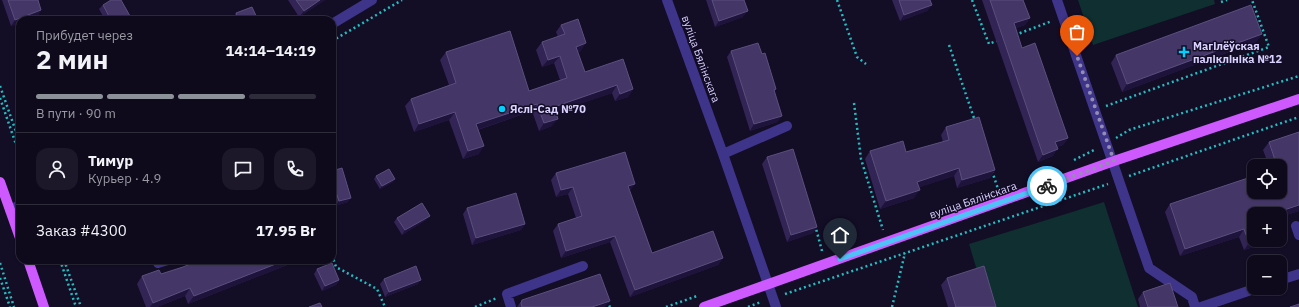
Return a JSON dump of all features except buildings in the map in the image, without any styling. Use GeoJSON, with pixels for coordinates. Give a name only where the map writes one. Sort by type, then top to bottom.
{"type":"FeatureCollection","features":[{"type":"Feature","properties":{"kind":"main road","name":"вуліца Бялінскага"},"geometry":{"type":"LineString","coordinates":[[704,307],[1114,161],[1299,99]]}},
{"type":"Feature","properties":{"kind":"main road"},"geometry":{"type":"LineString","coordinates":[[0,182],[16,227]]}},
{"type":"Feature","properties":{"kind":"main road"},"geometry":{"type":"LineString","coordinates":[[29,264],[44,307]]}},
{"type":"Feature","properties":{"kind":"street"},"geometry":{"type":"LineString","coordinates":[[336,22],[372,0]]}},
{"type":"Feature","properties":{"kind":"street","name":"вуліца Бялінскага"},"geometry":{"type":"LineString","coordinates":[[667,0],[723,154],[774,303]]}},
{"type":"Feature","properties":{"kind":"street"},"geometry":{"type":"LineString","coordinates":[[1058,0],[1114,161],[1149,268],[1192,297],[1195,307]]}},
{"type":"Feature","properties":{"kind":"street"},"geometry":{"type":"LineString","coordinates":[[723,154],[787,126]]}},
{"type":"Feature","properties":{"kind":"street"},"geometry":{"type":"LineString","coordinates":[[10,210],[16,206]]}},
{"type":"Feature","properties":{"kind":"street"},"geometry":{"type":"LineString","coordinates":[[511,307],[507,294],[583,266]]}},
{"type":"Feature","properties":{"kind":"street"},"geometry":{"type":"LineString","coordinates":[[1287,278],[1299,274]]}},
{"type":"Feature","properties":{"kind":"street"},"geometry":{"type":"LineString","coordinates":[[1201,307],[1247,291]]}},
{"type":"Feature","properties":{"kind":"path"},"geometry":{"type":"LineString","coordinates":[[336,39],[402,0]]}},
{"type":"Feature","properties":{"kind":"path"},"geometry":{"type":"LineString","coordinates":[[837,0],[857,57],[866,64]]}},
{"type":"Feature","properties":{"kind":"path"},"geometry":{"type":"LineString","coordinates":[[972,0],[989,44],[1004,39]]}},
{"type":"Feature","properties":{"kind":"path"},"geometry":{"type":"LineString","coordinates":[[1221,2],[1227,0]]}},
{"type":"Feature","properties":{"kind":"path"},"geometry":{"type":"LineString","coordinates":[[1096,109],[1269,47],[1252,0]]}},
{"type":"Feature","properties":{"kind":"path"},"geometry":{"type":"LineString","coordinates":[[1011,36],[1063,17]]}},
{"type":"Feature","properties":{"kind":"path"},"geometry":{"type":"LineString","coordinates":[[949,46],[976,125]]}},
{"type":"Feature","properties":{"kind":"path"},"geometry":{"type":"LineString","coordinates":[[1073,161],[1129,130],[1299,76]]}},
{"type":"Feature","properties":{"kind":"path"},"geometry":{"type":"LineString","coordinates":[[0,86],[16,132]]}},
{"type":"Feature","properties":{"kind":"path"},"geometry":{"type":"LineString","coordinates":[[0,98],[16,144]]}},
{"type":"Feature","properties":{"kind":"path"},"geometry":{"type":"LineString","coordinates":[[854,103],[861,158],[883,230]]}},
{"type":"Feature","properties":{"kind":"path"},"geometry":{"type":"LineString","coordinates":[[748,307],[774,303],[905,253],[1299,117]]}},
{"type":"Feature","properties":{"kind":"path"},"geometry":{"type":"LineString","coordinates":[[991,168],[999,189]]}},
{"type":"Feature","properties":{"kind":"path"},"geometry":{"type":"LineString","coordinates":[[991,192],[1004,187]]}},
{"type":"Feature","properties":{"kind":"path"},"geometry":{"type":"LineString","coordinates":[[814,221],[822,252]]}},
{"type":"Feature","properties":{"kind":"path"},"geometry":{"type":"LineString","coordinates":[[876,233],[890,228]]}},
{"type":"Feature","properties":{"kind":"path"},"geometry":{"type":"LineString","coordinates":[[815,254],[829,249]]}},
{"type":"Feature","properties":{"kind":"path"},"geometry":{"type":"LineString","coordinates":[[892,307],[905,253]]}},
{"type":"Feature","properties":{"kind":"path"},"geometry":{"type":"LineString","coordinates":[[0,263],[14,307]]}},
{"type":"Feature","properties":{"kind":"path"},"geometry":{"type":"LineString","coordinates":[[61,264],[76,307]]}},
{"type":"Feature","properties":{"kind":"path"},"geometry":{"type":"LineString","coordinates":[[65,264],[81,307]]}},
{"type":"Feature","properties":{"kind":"path"},"geometry":{"type":"LineString","coordinates":[[335,264],[336,267],[376,289],[385,307]]}},
{"type":"Feature","properties":{"kind":"path"},"geometry":{"type":"LineString","coordinates":[[0,278],[10,307]]}},
{"type":"Feature","properties":{"kind":"path"},"geometry":{"type":"LineString","coordinates":[[475,307],[507,294]]}},
{"type":"Feature","properties":{"kind":"path"},"geometry":{"type":"LineString","coordinates":[[605,294],[610,307]]}},
{"type":"Feature","properties":{"kind":"path"},"geometry":{"type":"LineString","coordinates":[[666,307],[701,295]]}},
{"type":"Feature","properties":{"kind":"green space"},"geometry":{"type":"Polygon","coordinates":[[[1078,0],[1214,0],[1215,4],[1093,45],[1078,0]]]}},
{"type":"Feature","properties":{"kind":"green space"},"geometry":{"type":"Polygon","coordinates":[[[1104,202],[1138,307],[988,307],[969,244],[1104,202]]]}},
{"type":"Feature","properties":{"kind":"way so far"},"geometry":{"type":"LineString","coordinates":[[1047,186],[1114,161],[1077,56]]}},
{"type":"Feature","properties":{"kind":"place","name":"Магілёўская паліклініка №12"},"geometry":{"type":"Point","coordinates":[1184,52]}},
{"type":"Feature","properties":{"kind":"place","name":"Яслі-Сад №70"},"geometry":{"type":"Point","coordinates":[502,109]}},
{"type":"Feature","properties":{"kind":"route"},"geometry":{"type":"LineString","coordinates":[[840,259],[1047,186]]}}]}
